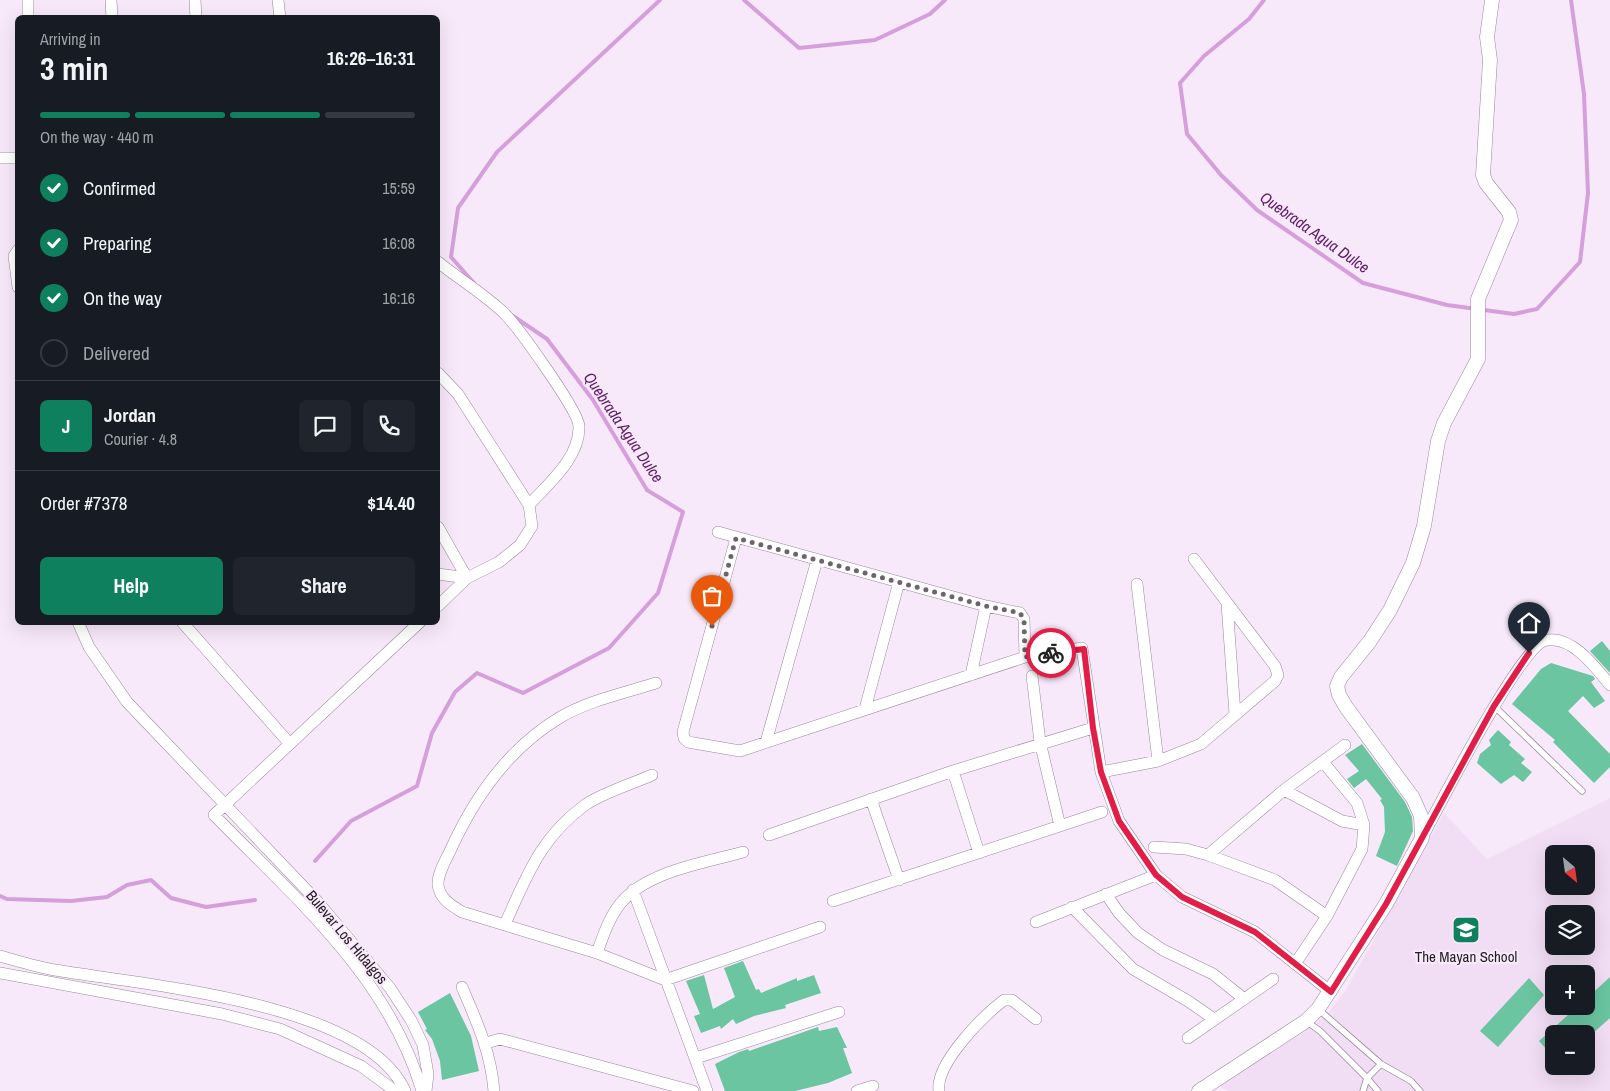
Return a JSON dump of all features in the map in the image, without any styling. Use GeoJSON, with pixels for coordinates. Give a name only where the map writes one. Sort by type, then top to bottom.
{"type":"FeatureCollection","features":[{"type":"Feature","properties":{"kind":"street"},"geometry":{"type":"LineString","coordinates":[[28,0],[28,15]]}},
{"type":"Feature","properties":{"kind":"street"},"geometry":{"type":"LineString","coordinates":[[111,0],[112,15]]}},
{"type":"Feature","properties":{"kind":"street"},"geometry":{"type":"LineString","coordinates":[[195,0],[196,15]]}},
{"type":"Feature","properties":{"kind":"street"},"geometry":{"type":"LineString","coordinates":[[278,0],[280,15]]}},
{"type":"Feature","properties":{"kind":"street"},"geometry":{"type":"LineString","coordinates":[[1422,838],[1421,816],[1414,798],[1346,707],[1339,695],[1337,686],[1341,677],[1370,641],[1390,610],[1413,564],[1424,526],[1438,441],[1444,423],[1478,359],[1480,339],[1478,299],[1511,220],[1509,212],[1483,175],[1490,60],[1487,37],[1492,0]]}},
{"type":"Feature","properties":{"kind":"street"},"geometry":{"type":"LineString","coordinates":[[0,158],[15,158]]}},
{"type":"Feature","properties":{"kind":"street"},"geometry":{"type":"LineString","coordinates":[[440,264],[504,314],[570,402],[579,426],[576,440],[567,462],[529,505]]}},
{"type":"Feature","properties":{"kind":"street"},"geometry":{"type":"LineString","coordinates":[[440,375],[458,394],[529,505],[532,526],[520,546],[499,562],[468,578],[440,604]]}},
{"type":"Feature","properties":{"kind":"street"},"geometry":{"type":"LineString","coordinates":[[440,530],[468,578]]}},
{"type":"Feature","properties":{"kind":"street"},"geometry":{"type":"LineString","coordinates":[[718,532],[986,606],[1020,613],[1023,616],[1025,657]]}},
{"type":"Feature","properties":{"kind":"street"},"geometry":{"type":"LineString","coordinates":[[736,538],[683,732],[684,738],[688,742],[740,751],[1025,657],[1084,649],[1093,728],[1101,772],[1119,821],[1156,875],[1182,897],[1255,932],[1331,992]]}},
{"type":"Feature","properties":{"kind":"street"},"geometry":{"type":"LineString","coordinates":[[1101,772],[1158,761],[1201,744],[1275,681],[1278,675],[1275,666],[1194,559]]}},
{"type":"Feature","properties":{"kind":"street"},"geometry":{"type":"LineString","coordinates":[[766,742],[817,560]]}},
{"type":"Feature","properties":{"kind":"street"},"geometry":{"type":"LineString","coordinates":[[440,574],[468,578]]}},
{"type":"Feature","properties":{"kind":"street"},"geometry":{"type":"LineString","coordinates":[[865,710],[899,582]]}},
{"type":"Feature","properties":{"kind":"street"},"geometry":{"type":"LineString","coordinates":[[1137,584],[1158,761]]}},
{"type":"Feature","properties":{"kind":"street"},"geometry":{"type":"LineString","coordinates":[[1227,603],[1235,714]]}},
{"type":"Feature","properties":{"kind":"street"},"geometry":{"type":"LineString","coordinates":[[971,675],[986,606]]}},
{"type":"Feature","properties":{"kind":"street","name":"Bulevar Los Hidalgos"},"geometry":{"type":"LineString","coordinates":[[79,625],[89,647],[127,702],[318,902],[390,988],[411,1020],[423,1045],[428,1074],[426,1091]]}},
{"type":"Feature","properties":{"kind":"street"},"geometry":{"type":"LineString","coordinates":[[185,625],[290,744]]}},
{"type":"Feature","properties":{"kind":"street"},"geometry":{"type":"LineString","coordinates":[[225,804],[417,625]]}},
{"type":"Feature","properties":{"kind":"street"},"geometry":{"type":"LineString","coordinates":[[1199,1091],[1306,1022],[1331,992],[1386,904],[1494,706],[1529,653],[1542,641],[1559,641],[1579,651],[1610,685]]}},
{"type":"Feature","properties":{"kind":"street"},"geometry":{"type":"LineString","coordinates":[[1032,676],[1040,742],[1060,826]]}},
{"type":"Feature","properties":{"kind":"street"},"geometry":{"type":"LineString","coordinates":[[656,683],[582,707],[558,718],[496,771],[466,816],[444,863],[438,884],[445,901],[462,912],[597,953],[665,980],[820,927]]}},
{"type":"Feature","properties":{"kind":"street"},"geometry":{"type":"LineString","coordinates":[[769,835],[953,770],[1040,742],[1093,728]]}},
{"type":"Feature","properties":{"kind":"street"},"geometry":{"type":"LineString","coordinates":[[1208,855],[1284,790],[1345,745]]}},
{"type":"Feature","properties":{"kind":"street"},"geometry":{"type":"LineString","coordinates":[[1295,964],[1327,916],[1362,848],[1364,825],[1357,803],[1323,762]]}},
{"type":"Feature","properties":{"kind":"street"},"geometry":{"type":"LineString","coordinates":[[953,770],[980,853]]}},
{"type":"Feature","properties":{"kind":"street"},"geometry":{"type":"LineString","coordinates":[[506,924],[536,858],[552,834],[586,804],[652,775]]}},
{"type":"Feature","properties":{"kind":"street"},"geometry":{"type":"LineString","coordinates":[[1284,790],[1342,821],[1364,825]]}},
{"type":"Feature","properties":{"kind":"street"},"geometry":{"type":"LineString","coordinates":[[871,799],[899,880]]}},
{"type":"Feature","properties":{"kind":"street","name":"Bulevar Los Hidalgos"},"geometry":{"type":"LineString","coordinates":[[225,804],[214,815],[354,962],[381,999],[411,1055],[422,1091]]}},
{"type":"Feature","properties":{"kind":"street"},"geometry":{"type":"LineString","coordinates":[[833,901],[1102,812]]}},
{"type":"Feature","properties":{"kind":"street"},"geometry":{"type":"LineString","coordinates":[[1154,847],[1186,849],[1208,855],[1275,880],[1327,916]]}},
{"type":"Feature","properties":{"kind":"street"},"geometry":{"type":"LineString","coordinates":[[597,953],[606,926],[620,904],[633,890],[652,879],[743,852]]}},
{"type":"Feature","properties":{"kind":"street"},"geometry":{"type":"LineString","coordinates":[[1036,922],[1156,875]]}},
{"type":"Feature","properties":{"kind":"street"},"geometry":{"type":"LineString","coordinates":[[633,890],[707,1091]]}},
{"type":"Feature","properties":{"kind":"street"},"geometry":{"type":"LineString","coordinates":[[1106,894],[1119,914],[1138,932],[1163,950],[1213,974],[1244,998]]}},
{"type":"Feature","properties":{"kind":"street"},"geometry":{"type":"LineString","coordinates":[[1072,907],[1133,969],[1188,1001],[1214,1020]]}},
{"type":"Feature","properties":{"kind":"street"},"geometry":{"type":"LineString","coordinates":[[0,956],[54,970],[180,988],[269,1008],[303,1018],[349,1039],[377,1056],[390,1068],[397,1086]]}},
{"type":"Feature","properties":{"kind":"street"},"geometry":{"type":"LineString","coordinates":[[0,973],[222,1014],[280,1029],[361,1066],[405,1091]]}},
{"type":"Feature","properties":{"kind":"street"},"geometry":{"type":"LineString","coordinates":[[1188,1038],[1273,979]]}},
{"type":"Feature","properties":{"kind":"street"},"geometry":{"type":"LineString","coordinates":[[462,987],[486,1043],[492,1068],[494,1091]]}},
{"type":"Feature","properties":{"kind":"street"},"geometry":{"type":"LineString","coordinates":[[939,1091],[938,1083],[945,1065],[973,1030],[1004,1000],[1012,1000],[1036,1019]]}},
{"type":"Feature","properties":{"kind":"street"},"geometry":{"type":"LineString","coordinates":[[696,1058],[839,1012]]}},
{"type":"Feature","properties":{"kind":"street"},"geometry":{"type":"LineString","coordinates":[[486,1043],[500,1039],[693,1091]]}},
{"type":"Feature","properties":{"kind":"street"},"geometry":{"type":"LineString","coordinates":[[397,1086],[408,1080],[416,1072]]}},
{"type":"Feature","properties":{"kind":"street"},"geometry":{"type":"LineString","coordinates":[[857,1091],[873,1086]]}},
{"type":"Feature","properties":{"kind":"lane"},"geometry":{"type":"LineString","coordinates":[[1494,706],[1582,791]]}},
{"type":"Feature","properties":{"kind":"lane"},"geometry":{"type":"LineString","coordinates":[[1318,1009],[1381,1064],[1411,1082],[1420,1091]]}},
{"type":"Feature","properties":{"kind":"lane"},"geometry":{"type":"LineString","coordinates":[[1306,1022],[1320,1031],[1378,1091]]}},
{"type":"Feature","properties":{"kind":"lane"},"geometry":{"type":"LineString","coordinates":[[1363,1091],[1367,1078],[1381,1064]]}},
{"type":"Feature","properties":{"kind":"shaded area","name":"The Mayan School"},"geometry":{"type":"Polygon","coordinates":[[[1610,798],[1610,1091],[1228,1091],[1217,1084],[1303,1033],[1329,1012],[1346,990],[1444,813],[1487,859],[1610,798]]]}},
{"type":"Feature","properties":{"kind":"building"},"geometry":{"type":"Polygon","coordinates":[[[1602,641],[1610,651],[1610,673],[1590,651],[1602,641]]]}},
{"type":"Feature","properties":{"kind":"building"},"geometry":{"type":"Polygon","coordinates":[[[1551,663],[1593,676],[1595,679],[1591,682],[1605,701],[1594,708],[1583,696],[1568,711],[1610,754],[1610,767],[1594,783],[1553,742],[1555,740],[1512,704],[1541,669],[1551,663]]]}},
{"type":"Feature","properties":{"kind":"building"},"geometry":{"type":"Polygon","coordinates":[[[1498,730],[1511,742],[1509,745],[1525,759],[1521,763],[1532,772],[1523,782],[1514,775],[1501,784],[1477,763],[1480,754],[1491,745],[1489,740],[1498,730]]]}},
{"type":"Feature","properties":{"kind":"building"},"geometry":{"type":"Polygon","coordinates":[[[1362,744],[1405,802],[1412,817],[1413,831],[1397,866],[1376,856],[1385,832],[1384,807],[1380,800],[1382,799],[1366,779],[1354,788],[1347,779],[1359,771],[1345,755],[1362,744]]]}},
{"type":"Feature","properties":{"kind":"building"},"geometry":{"type":"Polygon","coordinates":[[[743,961],[756,990],[759,989],[761,993],[797,978],[797,981],[814,975],[821,993],[785,1005],[786,1008],[754,1016],[736,1024],[733,1019],[721,1029],[720,1026],[701,1033],[694,1016],[700,1014],[686,981],[704,975],[713,1009],[735,997],[724,968],[743,961]]]}},
{"type":"Feature","properties":{"kind":"building"},"geometry":{"type":"Polygon","coordinates":[[[1610,977],[1610,1018],[1595,1031],[1595,1025],[1557,1025],[1568,1015],[1595,1015],[1595,991],[1610,977]]]}},
{"type":"Feature","properties":{"kind":"building"},"geometry":{"type":"Polygon","coordinates":[[[1529,978],[1544,995],[1498,1047],[1480,1031],[1529,978]]]}},
{"type":"Feature","properties":{"kind":"building"},"geometry":{"type":"Polygon","coordinates":[[[450,993],[471,1036],[479,1071],[442,1080],[440,1061],[432,1039],[425,1030],[427,1029],[418,1012],[450,993]]]}},
{"type":"Feature","properties":{"kind":"building"},"geometry":{"type":"Polygon","coordinates":[[[818,1027],[819,1031],[837,1027],[847,1048],[843,1048],[852,1073],[828,1083],[795,1091],[725,1091],[715,1064],[739,1052],[748,1049],[749,1051],[818,1027]]]}},
{"type":"Feature","properties":{"kind":"building"},"geometry":{"type":"Polygon","coordinates":[[[1545,1036],[1545,1048],[1539,1041],[1545,1036]]]}},
{"type":"Feature","properties":{"kind":"waterway","name":"Quebrada Agua Dulce"},"geometry":{"type":"LineString","coordinates":[[474,283],[451,257],[458,208],[497,152],[660,0]]}},
{"type":"Feature","properties":{"kind":"waterway","name":"Quebrada Agua Dulce"},"geometry":{"type":"LineString","coordinates":[[744,0],[799,48],[875,40],[930,14],[945,0]]}},
{"type":"Feature","properties":{"kind":"waterway","name":"Quebrada Agua Dulce"},"geometry":{"type":"LineString","coordinates":[[1264,0],[1249,19],[1204,56],[1180,83],[1187,134],[1221,175],[1257,210],[1363,283],[1447,305],[1514,314],[1537,309],[1580,262],[1588,193],[1584,94],[1571,0]]}},
{"type":"Feature","properties":{"kind":"waterway","name":"Quebrada Agua Dulce"},"geometry":{"type":"LineString","coordinates":[[315,861],[351,821],[417,786],[432,733],[455,692],[477,673],[523,693],[609,648],[658,593],[683,512],[647,490],[593,400],[547,339],[513,316]]}},
{"type":"Feature","properties":{"kind":"waterway","name":"Quebrada Agua Dulce"},"geometry":{"type":"LineString","coordinates":[[0,896],[7,899],[71,901],[107,897],[127,885],[151,880],[171,898],[206,907],[255,900]]}},
{"type":"Feature","properties":{"kind":"way so far"},"geometry":{"type":"LineString","coordinates":[[712,626],[736,538],[986,606],[1020,613],[1024,619],[1025,657],[1051,653]]}},
{"type":"Feature","properties":{"kind":"place","name":"The Mayan School"},"geometry":{"type":"Point","coordinates":[1466,930]}},
{"type":"Feature","properties":{"kind":"route"},"geometry":{"type":"LineString","coordinates":[[1051,653],[1084,649],[1093,728],[1101,772],[1119,821],[1156,875],[1182,897],[1255,932],[1331,992],[1386,904],[1494,706],[1529,653]]}}]}
